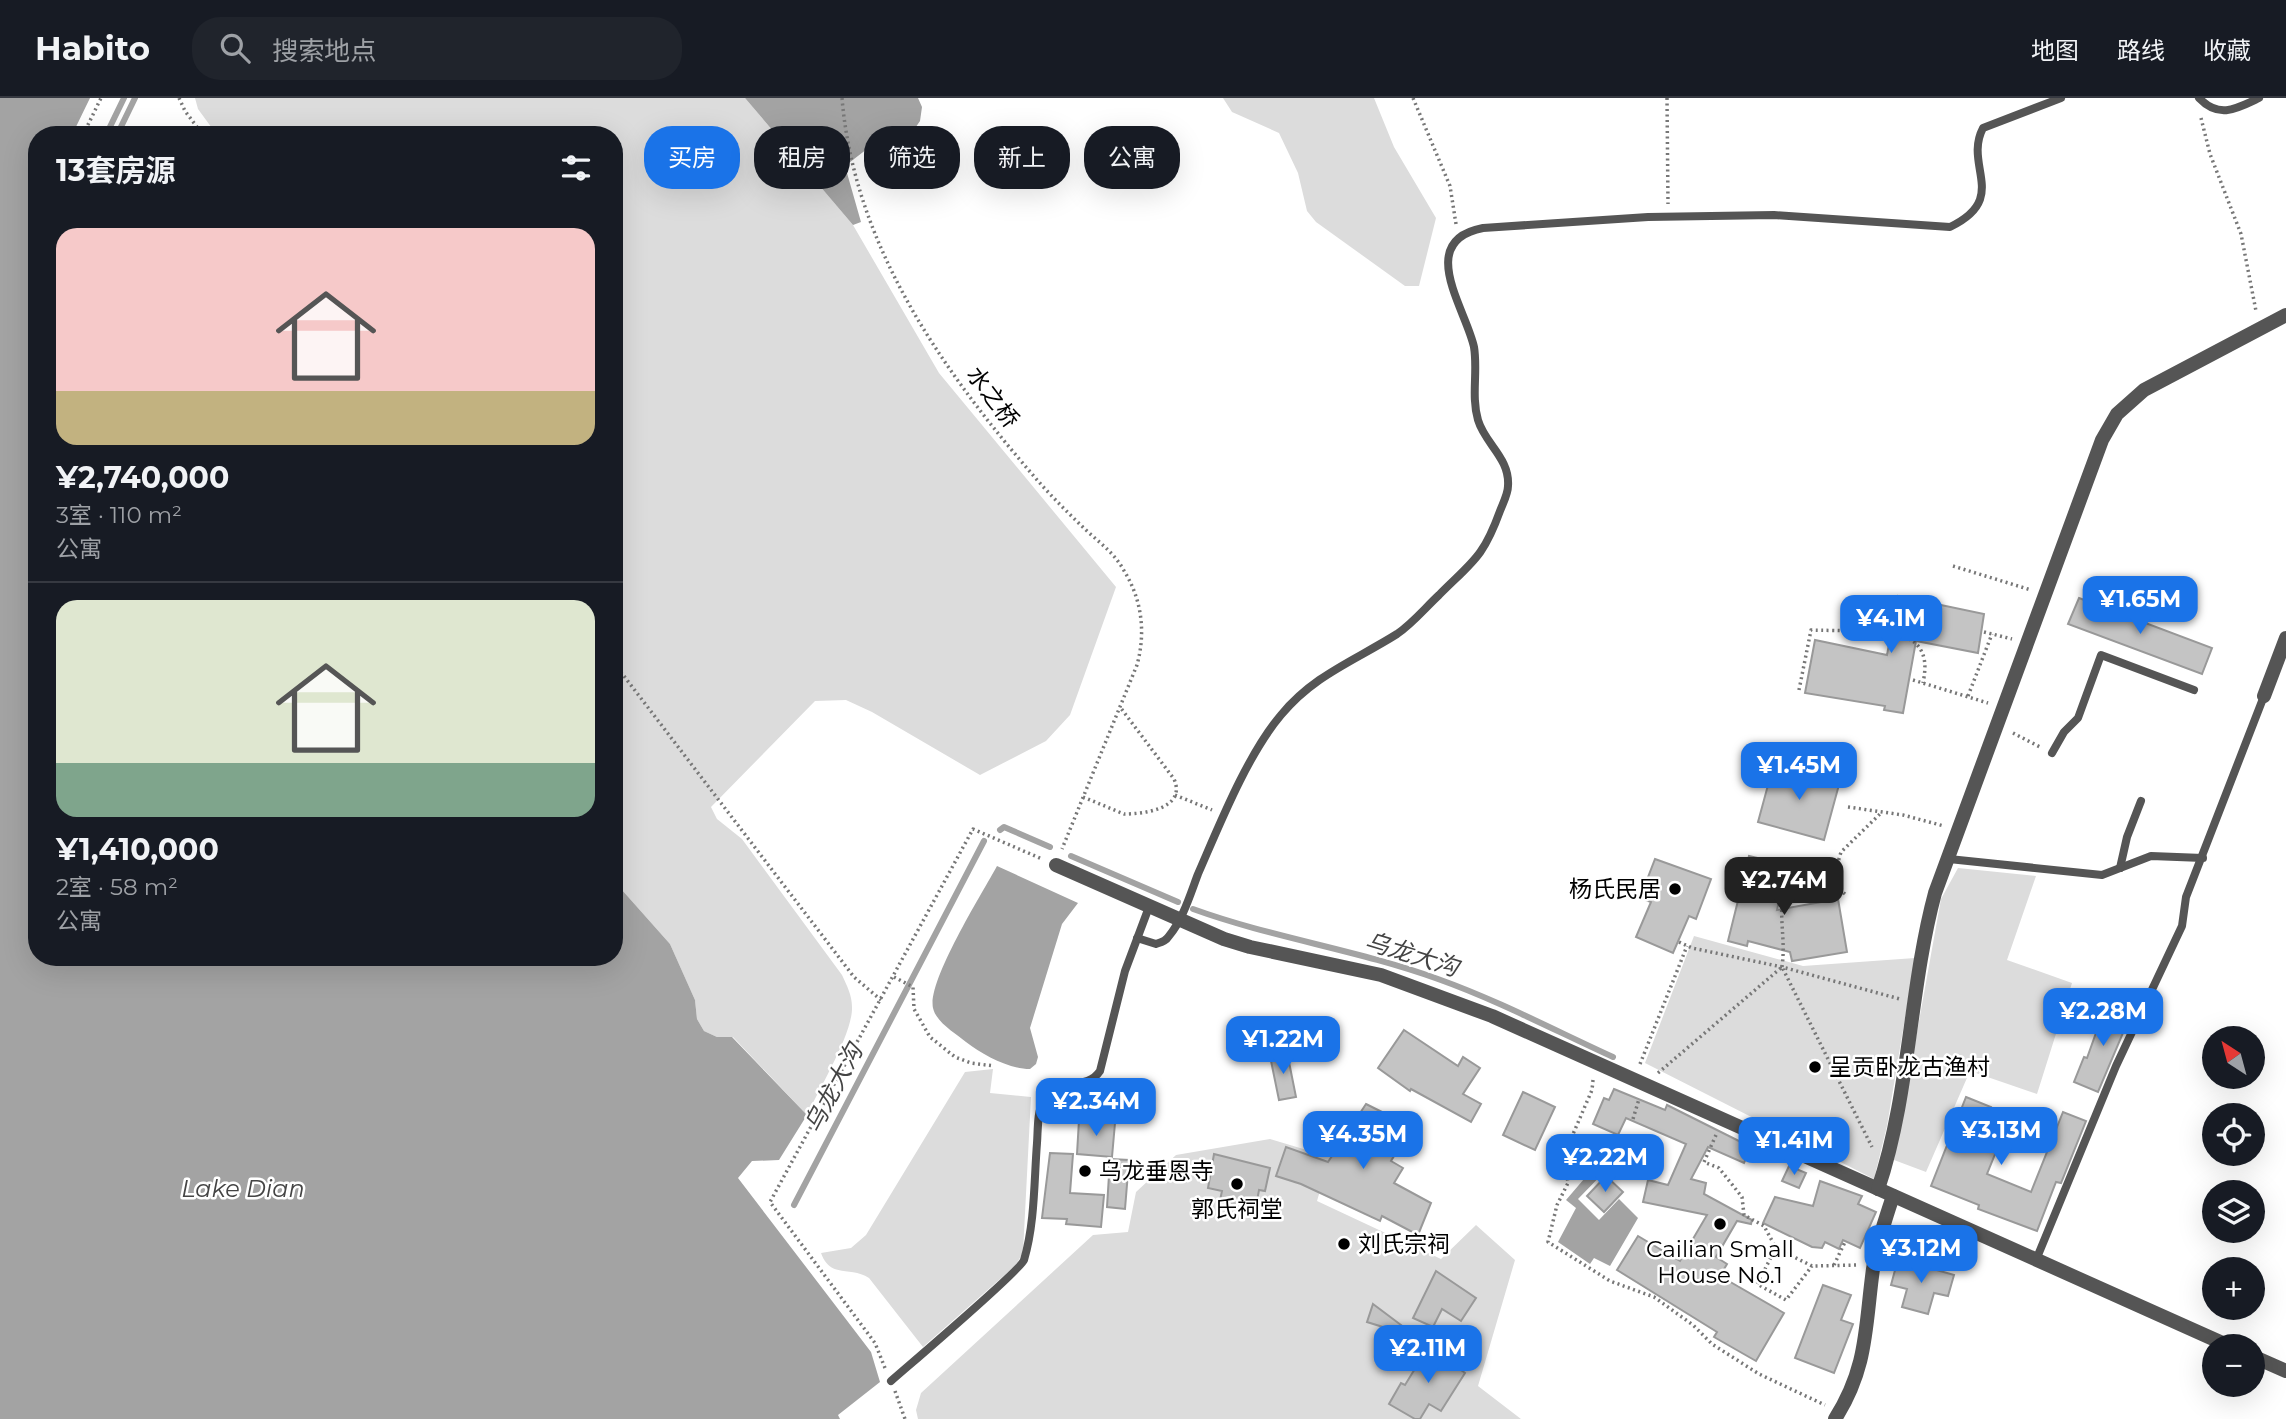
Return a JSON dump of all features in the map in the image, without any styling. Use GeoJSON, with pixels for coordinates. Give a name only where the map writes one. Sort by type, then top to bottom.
{"type":"FeatureCollection","features":[{"type":"Feature","properties":{"kind":"street"},"geometry":{"type":"LineString","coordinates":[[1878,1189],[1891,1150],[1923,937],[1935,893],[2102,440],[2117,414],[2144,390],[2286,315]]}},
{"type":"Feature","properties":{"kind":"street"},"geometry":{"type":"LineString","coordinates":[[2264,696],[2286,638]]}},
{"type":"Feature","properties":{"kind":"street"},"geometry":{"type":"LineString","coordinates":[[1056,865],[1149,907],[1250,947],[1381,975],[1437,994],[1645,1083],[2202,1334]]}},
{"type":"Feature","properties":{"kind":"street"},"geometry":{"type":"LineString","coordinates":[[1837,1415],[1851,1393],[1860,1369],[1874,1266],[1893,1196]]}},
{"type":"Feature","properties":{"kind":"street"},"geometry":{"type":"LineString","coordinates":[[2265,1362],[2286,1371]]}},
{"type":"Feature","properties":{"kind":"lane"},"geometry":{"type":"LineString","coordinates":[[1137,939],[1150,944],[1165,941],[1179,919],[1224,815],[1265,737],[1288,708],[1330,671],[1398,633],[1416,618],[1472,565],[1490,539],[1508,487],[1508,479],[1501,456],[1479,423],[1475,406],[1474,346],[1452,294],[1450,254],[1460,237],[1467,231],[1483,228],[1668,217],[1774,215],[1950,227],[1971,213],[1983,190],[1978,138],[1983,128],[2061,98]]}},
{"type":"Feature","properties":{"kind":"lane"},"geometry":{"type":"LineString","coordinates":[[2201,100],[2218,111],[2231,112],[2259,98]]}},
{"type":"Feature","properties":{"kind":"lane"},"geometry":{"type":"LineString","coordinates":[[2052,752],[2064,732],[2078,718],[2101,654],[2194,690]]}},
{"type":"Feature","properties":{"kind":"lane"},"geometry":{"type":"LineString","coordinates":[[2036,1259],[2116,1066],[2182,926],[2186,897],[2264,696]]}},
{"type":"Feature","properties":{"kind":"lane"},"geometry":{"type":"LineString","coordinates":[[2120,868],[2127,837],[2141,801]]}},
{"type":"Feature","properties":{"kind":"lane"},"geometry":{"type":"LineString","coordinates":[[1949,859],[2102,875],[2151,856],[2203,858]]}},
{"type":"Feature","properties":{"kind":"lane"},"geometry":{"type":"LineString","coordinates":[[891,1381],[1024,1263],[1040,1110],[1049,1094],[1058,1087],[1086,1083],[1094,1079],[1100,1070],[1125,971],[1149,907]]}},
{"type":"Feature","properties":{"kind":"path"},"geometry":{"type":"LineString","coordinates":[[87,126],[101,98]]}},
{"type":"Feature","properties":{"kind":"path"},"geometry":{"type":"LineString","coordinates":[[179,98],[196,126]]}},
{"type":"Feature","properties":{"kind":"path","name":"水之桥"},"geometry":{"type":"LineString","coordinates":[[842,98],[848,149],[860,197],[881,252],[911,309],[945,362],[1008,445],[1069,513],[1113,555],[1131,584],[1140,609],[1142,637],[1137,666],[1056,865]]}},
{"type":"Feature","properties":{"kind":"path"},"geometry":{"type":"LineString","coordinates":[[1413,98],[1450,186],[1456,229],[1460,237]]}},
{"type":"Feature","properties":{"kind":"path"},"geometry":{"type":"LineString","coordinates":[[1667,98],[1668,217]]}},
{"type":"Feature","properties":{"kind":"path"},"geometry":{"type":"LineString","coordinates":[[2201,100],[2203,134],[2234,214],[2256,311],[2265,326]]}},
{"type":"Feature","properties":{"kind":"path"},"geometry":{"type":"LineString","coordinates":[[1953,566],[2045,596]]}},
{"type":"Feature","properties":{"kind":"path"},"geometry":{"type":"LineString","coordinates":[[1799,690],[1811,630],[1870,632],[1906,638],[1919,648],[1926,662],[1923,683]]}},
{"type":"Feature","properties":{"kind":"path"},"geometry":{"type":"LineString","coordinates":[[1984,632],[2028,644]]}},
{"type":"Feature","properties":{"kind":"path"},"geometry":{"type":"LineString","coordinates":[[1968,696],[1992,634]]}},
{"type":"Feature","properties":{"kind":"path"},"geometry":{"type":"LineString","coordinates":[[623,675],[854,977],[881,1000]]}},
{"type":"Feature","properties":{"kind":"path"},"geometry":{"type":"LineString","coordinates":[[1913,680],[2004,709]]}},
{"type":"Feature","properties":{"kind":"path"},"geometry":{"type":"LineString","coordinates":[[1083,797],[1124,814],[1131,814],[1161,810],[1175,795],[1177,786],[1174,779],[1120,707]]}},
{"type":"Feature","properties":{"kind":"path"},"geometry":{"type":"LineString","coordinates":[[2019,737],[2052,752]]}},
{"type":"Feature","properties":{"kind":"path"},"geometry":{"type":"LineString","coordinates":[[1175,795],[1224,815]]}},
{"type":"Feature","properties":{"kind":"path"},"geometry":{"type":"LineString","coordinates":[[1848,807],[1903,814],[1959,831]]}},
{"type":"Feature","properties":{"kind":"path"},"geometry":{"type":"LineString","coordinates":[[1828,897],[1830,881],[1841,852],[1882,812]]}},
{"type":"Feature","properties":{"kind":"path"},"geometry":{"type":"LineString","coordinates":[[905,1419],[874,1343],[770,1202],[973,829],[1056,865]]}},
{"type":"Feature","properties":{"kind":"path"},"geometry":{"type":"LineString","coordinates":[[1834,871],[1826,871],[1807,885],[1784,889],[1780,909],[1786,942],[1782,967],[1884,1170]]}},
{"type":"Feature","properties":{"kind":"path"},"geometry":{"type":"LineString","coordinates":[[1830,881],[1845,894]]}},
{"type":"Feature","properties":{"kind":"path"},"geometry":{"type":"LineString","coordinates":[[1679,942],[1913,1003]]}},
{"type":"Feature","properties":{"kind":"path"},"geometry":{"type":"LineString","coordinates":[[1640,1062],[1687,946]]}},
{"type":"Feature","properties":{"kind":"path"},"geometry":{"type":"LineString","coordinates":[[1645,1083],[1782,967]]}},
{"type":"Feature","properties":{"kind":"path"},"geometry":{"type":"LineString","coordinates":[[894,976],[913,987],[916,995],[914,1009],[930,1037],[955,1057],[971,1063],[994,1066]]}},
{"type":"Feature","properties":{"kind":"path"},"geometry":{"type":"LineString","coordinates":[[1599,1063],[1593,1076],[1592,1090],[1564,1155],[1568,1183],[1558,1205],[1556,1221],[1548,1242],[1611,1281],[1654,1297],[1693,1325],[1712,1345],[1759,1374],[1837,1415]]}},
{"type":"Feature","properties":{"kind":"path"},"geometry":{"type":"LineString","coordinates":[[1723,1119],[1704,1162],[1719,1168],[1742,1197],[1744,1214],[1764,1226],[1776,1248],[1812,1266],[1874,1266]]}},
{"type":"Feature","properties":{"kind":"path"},"geometry":{"type":"LineString","coordinates":[[1924,1262],[1938,1216]]}},
{"type":"Feature","properties":{"kind":"path"},"geometry":{"type":"LineString","coordinates":[[1833,1266],[1845,1242]]}},
{"type":"Feature","properties":{"kind":"path"},"geometry":{"type":"LineString","coordinates":[[1776,1248],[1757,1284],[1786,1300],[1812,1266]]}},
{"type":"Feature","properties":{"kind":"shaded area"},"geometry":{"type":"Polygon","coordinates":[[[195,98],[745,98],[769,126],[754,126],[754,189],[822,189],[853,225],[939,373],[1116,587],[1070,715],[1046,741],[980,775],[872,712],[846,700],[815,701],[711,807],[717,819],[742,839],[842,975],[850,995],[852,1007],[847,1031],[807,1115],[733,1037],[717,1037],[704,1031],[697,1019],[695,1000],[670,944],[623,891],[623,126],[210,126],[198,109],[195,98]]]}},
{"type":"Feature","properties":{"kind":"shaded area"},"geometry":{"type":"Polygon","coordinates":[[[1223,98],[1374,98],[1394,147],[1436,218],[1419,286],[1405,286],[1316,222],[1307,211],[1298,173],[1279,133],[1232,112],[1223,98]]]}},
{"type":"Feature","properties":{"kind":"shaded area"},"geometry":{"type":"Polygon","coordinates":[[[1958,868],[2036,876],[2007,960],[2072,983],[2037,1094],[1970,1071],[1926,1172],[1894,1160],[1941,899],[1958,868]]]}},
{"type":"Feature","properties":{"kind":"shaded area"},"geometry":{"type":"Polygon","coordinates":[[[1694,936],[1803,966],[1915,958],[1887,1126],[1874,1179],[1645,1063],[1694,936]]]}},
{"type":"Feature","properties":{"kind":"shaded area"},"geometry":{"type":"Polygon","coordinates":[[[993,1069],[990,1093],[1031,1097],[1023,1252],[1016,1265],[923,1347],[869,1278],[835,1269],[825,1261],[821,1253],[851,1248],[866,1235],[965,1072],[993,1069]]]}},
{"type":"Feature","properties":{"kind":"shaded area"},"geometry":{"type":"Polygon","coordinates":[[[1270,1139],[1330,1157],[1317,1201],[1441,1259],[1476,1225],[1515,1260],[1478,1386],[1521,1419],[918,1419],[916,1410],[921,1393],[1093,1235],[1128,1232],[1136,1192],[1176,1155],[1270,1139]]]}},
{"type":"Feature","properties":{"kind":"water","name":"Lake Dian"},"geometry":{"type":"Polygon","coordinates":[[[0,98],[90,98],[76,126],[28,126],[28,966],[623,966],[623,891],[670,944],[695,1000],[697,1019],[704,1031],[717,1037],[732,1037],[807,1115],[779,1160],[752,1161],[738,1178],[871,1352],[880,1382],[838,1415],[840,1419],[0,1419],[0,98]]]}},
{"type":"Feature","properties":{"kind":"water"},"geometry":{"type":"Polygon","coordinates":[[[745,98],[918,98],[922,107],[917,126],[864,126],[864,151],[850,162],[850,126],[769,126],[745,98]]]}},
{"type":"Feature","properties":{"kind":"water"},"geometry":{"type":"Polygon","coordinates":[[[850,184],[861,222],[853,225],[822,189],[850,189],[850,184]]]}},
{"type":"Feature","properties":{"kind":"water"},"geometry":{"type":"Polygon","coordinates":[[[997,866],[1078,903],[1062,924],[1030,1028],[1038,1057],[1036,1064],[1030,1069],[1005,1064],[980,1052],[946,1027],[933,1008],[933,995],[947,958],[997,866]]]}},
{"type":"Feature","properties":{"kind":"water"},"geometry":{"type":"Polygon","coordinates":[[[1583,1143],[1602,1151],[1612,1164],[1578,1199],[1599,1220],[1619,1199],[1638,1218],[1610,1266],[1594,1258],[1590,1264],[1558,1242],[1576,1208],[1566,1200],[1596,1165],[1577,1151],[1583,1143]]]}},
{"type":"Feature","properties":{"kind":"building"},"geometry":{"type":"Polygon","coordinates":[[[1898,596],[1984,614],[1978,653],[1916,641],[1903,713],[1884,710],[1885,706],[1805,693],[1815,640],[1887,655],[1898,596]]]}},
{"type":"Feature","properties":{"kind":"building"},"geometry":{"type":"Polygon","coordinates":[[[2079,598],[2212,648],[2202,674],[2068,624],[2079,598]]]}},
{"type":"Feature","properties":{"kind":"building"},"geometry":{"type":"Polygon","coordinates":[[[1774,763],[1840,781],[1824,840],[1758,822],[1774,763]]]}},
{"type":"Feature","properties":{"kind":"building"},"geometry":{"type":"Polygon","coordinates":[[[1749,856],[1787,865],[1777,910],[1838,899],[1847,952],[1792,961],[1790,952],[1748,941],[1747,946],[1728,941],[1749,856]]]}},
{"type":"Feature","properties":{"kind":"building","name":"杨氏民居"},"geometry":{"type":"Polygon","coordinates":[[[1655,859],[1711,879],[1696,919],[1689,916],[1673,953],[1636,937],[1651,902],[1640,898],[1655,859]]]}},
{"type":"Feature","properties":{"kind":"building"},"geometry":{"type":"Polygon","coordinates":[[[2106,1005],[2131,1014],[2098,1092],[2074,1082],[2084,1057],[2087,1058],[2106,1005]]]}},
{"type":"Feature","properties":{"kind":"building"},"geometry":{"type":"Polygon","coordinates":[[[1404,1030],[1458,1066],[1463,1057],[1480,1068],[1463,1094],[1481,1104],[1471,1122],[1411,1089],[1410,1091],[1378,1068],[1404,1030]]]}},
{"type":"Feature","properties":{"kind":"building"},"geometry":{"type":"Polygon","coordinates":[[[1287,1052],[1296,1097],[1279,1100],[1270,1056],[1287,1052]]]}},
{"type":"Feature","properties":{"kind":"building"},"geometry":{"type":"Polygon","coordinates":[[[1614,1089],[1665,1110],[1667,1105],[1751,1147],[1744,1163],[1708,1147],[1691,1179],[1706,1183],[1704,1194],[1752,1220],[1751,1224],[1737,1221],[1716,1257],[1727,1264],[1720,1276],[1784,1313],[1756,1361],[1714,1337],[1717,1332],[1617,1270],[1638,1236],[1680,1261],[1707,1215],[1643,1202],[1648,1180],[1668,1185],[1686,1144],[1626,1118],[1618,1135],[1593,1124],[1604,1098],[1609,1100],[1614,1089]]]}},
{"type":"Feature","properties":{"kind":"building"},"geometry":{"type":"Polygon","coordinates":[[[1523,1092],[1555,1107],[1535,1150],[1503,1135],[1523,1092]]]}},
{"type":"Feature","properties":{"kind":"building"},"geometry":{"type":"Polygon","coordinates":[[[1966,1097],[1991,1107],[1987,1119],[2006,1127],[1987,1174],[2031,1192],[2063,1112],[2086,1121],[2061,1183],[2056,1182],[2037,1231],[1978,1209],[1979,1205],[1931,1186],[1966,1097]]]}},
{"type":"Feature","properties":{"kind":"building"},"geometry":{"type":"Polygon","coordinates":[[[1366,1104],[1412,1127],[1391,1161],[1403,1168],[1394,1183],[1431,1203],[1418,1235],[1382,1216],[1380,1221],[1301,1184],[1276,1176],[1286,1147],[1328,1162],[1366,1104]]]}},
{"type":"Feature","properties":{"kind":"building"},"geometry":{"type":"Polygon","coordinates":[[[1079,1120],[1115,1123],[1112,1157],[1077,1154],[1079,1120]]]}},
{"type":"Feature","properties":{"kind":"building"},"geometry":{"type":"Polygon","coordinates":[[[1050,1153],[1073,1154],[1070,1193],[1104,1195],[1101,1227],[1066,1224],[1067,1219],[1042,1218],[1050,1153]]]}},
{"type":"Feature","properties":{"kind":"building","name":"郭氏祠堂"},"geometry":{"type":"Polygon","coordinates":[[[1214,1154],[1270,1168],[1265,1191],[1259,1190],[1255,1212],[1219,1205],[1222,1191],[1208,1188],[1214,1154]]]}},
{"type":"Feature","properties":{"kind":"building"},"geometry":{"type":"Polygon","coordinates":[[[1110,1159],[1129,1160],[1125,1209],[1107,1207],[1110,1159]]]}},
{"type":"Feature","properties":{"kind":"building"},"geometry":{"type":"Polygon","coordinates":[[[1789,1166],[1806,1173],[1799,1188],[1782,1181],[1789,1166]]]}},
{"type":"Feature","properties":{"kind":"building"},"geometry":{"type":"Polygon","coordinates":[[[1606,1176],[1623,1192],[1604,1212],[1587,1196],[1606,1176]]]}},
{"type":"Feature","properties":{"kind":"building"},"geometry":{"type":"Polygon","coordinates":[[[1820,1181],[1862,1196],[1858,1204],[1876,1212],[1860,1248],[1843,1240],[1839,1249],[1825,1242],[1822,1248],[1812,1247],[1763,1223],[1775,1197],[1813,1206],[1820,1181]]]}},
{"type":"Feature","properties":{"kind":"building"},"geometry":{"type":"Polygon","coordinates":[[[1898,1259],[1954,1275],[1948,1296],[1934,1293],[1928,1314],[1902,1307],[1907,1289],[1891,1285],[1898,1259]]]}},
{"type":"Feature","properties":{"kind":"building"},"geometry":{"type":"Polygon","coordinates":[[[1436,1271],[1476,1298],[1461,1321],[1442,1309],[1433,1327],[1413,1318],[1436,1271]]]}},
{"type":"Feature","properties":{"kind":"building"},"geometry":{"type":"Polygon","coordinates":[[[1823,1285],[1851,1295],[1841,1320],[1853,1324],[1834,1373],[1795,1358],[1823,1285]]]}},
{"type":"Feature","properties":{"kind":"building"},"geometry":{"type":"Polygon","coordinates":[[[1373,1304],[1413,1334],[1412,1336],[1367,1322],[1373,1304]]]}},
{"type":"Feature","properties":{"kind":"building"},"geometry":{"type":"Polygon","coordinates":[[[1429,1346],[1465,1373],[1441,1411],[1429,1404],[1420,1419],[1415,1419],[1389,1404],[1401,1383],[1405,1385],[1429,1346]]]}},
{"type":"Feature","properties":{"kind":"waterway"},"geometry":{"type":"LineString","coordinates":[[110,126],[124,98]]}},
{"type":"Feature","properties":{"kind":"waterway"},"geometry":{"type":"LineString","coordinates":[[121,126],[135,98]]}},
{"type":"Feature","properties":{"kind":"waterway","name":"乌龙大沟"},"geometry":{"type":"LineString","coordinates":[[1000,830],[1004,827],[1050,847]]}},
{"type":"Feature","properties":{"kind":"waterway","name":"乌龙大沟"},"geometry":{"type":"LineString","coordinates":[[794,1205],[984,841]]}},
{"type":"Feature","properties":{"kind":"waterway","name":"乌龙大沟"},"geometry":{"type":"LineString","coordinates":[[1071,856],[1178,902]]}},
{"type":"Feature","properties":{"kind":"waterway","name":"乌龙大沟"},"geometry":{"type":"LineString","coordinates":[[1193,909],[1438,979],[1504,1006],[1613,1057]]}},
{"type":"Feature","properties":{"kind":"place","name":"杨氏民居"},"geometry":{"type":"Point","coordinates":[1675,889]}},
{"type":"Feature","properties":{"kind":"place","name":"呈贡卧龙古渔村"},"geometry":{"type":"Point","coordinates":[1815,1067]}},
{"type":"Feature","properties":{"kind":"place","name":"乌龙垂恩寺"},"geometry":{"type":"Point","coordinates":[1085,1171]}},
{"type":"Feature","properties":{"kind":"place","name":"郭氏祠堂"},"geometry":{"type":"Point","coordinates":[1237,1184]}},
{"type":"Feature","properties":{"kind":"place","name":"Cailian Small House No.1"},"geometry":{"type":"Point","coordinates":[1720,1224]}},
{"type":"Feature","properties":{"kind":"place","name":"刘氏宗祠"},"geometry":{"type":"Point","coordinates":[1344,1244]}}]}
